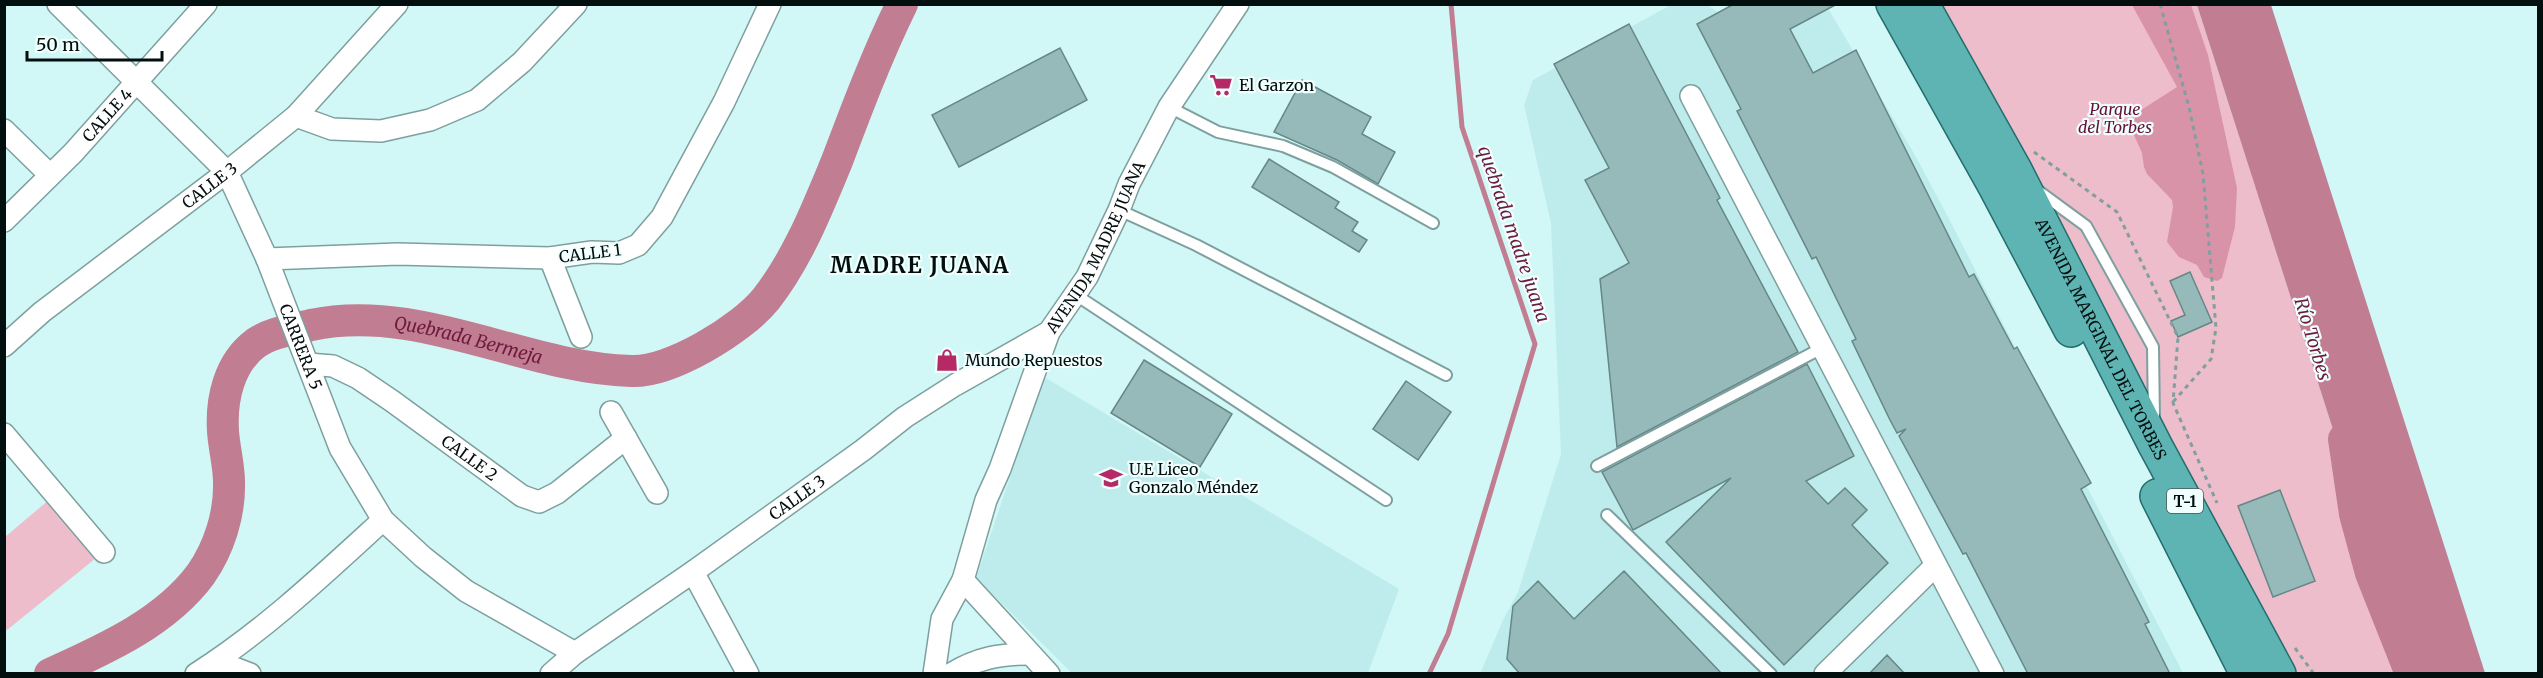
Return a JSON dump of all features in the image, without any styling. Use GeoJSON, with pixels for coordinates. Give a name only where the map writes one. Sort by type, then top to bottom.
{"type":"FeatureCollection","features":[{"type":"Feature","properties":{"kind":"highway","name":"AVENIDA MARGINAL DEL TORBES"},"geometry":{"type":"LineString","coordinates":[[1893,4],[1996,188],[2076,339],[2247,674]]}},
{"type":"Feature","properties":{"kind":"highway","name":"AVENIDA MARGINAL DEL TORBES"},"geometry":{"type":"LineString","coordinates":[[1922,4],[2015,170],[2155,445],[2279,674]]}},
{"type":"Feature","properties":{"kind":"street","name":"CARRERA 5"},"geometry":{"type":"LineString","coordinates":[[58,4],[83,32],[136,81],[227,172],[267,259],[340,448],[383,520],[423,557],[466,591],[575,653]]}},
{"type":"Feature","properties":{"kind":"street","name":"CALLE 4"},"geometry":{"type":"LineString","coordinates":[[4,221],[50,175],[206,4]]}},
{"type":"Feature","properties":{"kind":"street","name":"CALLE 3"},"geometry":{"type":"LineString","coordinates":[[4,346],[42,312],[227,172],[296,116],[397,4]]}},
{"type":"Feature","properties":{"kind":"street"},"geometry":{"type":"LineString","coordinates":[[296,116],[332,129],[381,131],[430,120],[477,100],[522,62],[576,4]]}},
{"type":"Feature","properties":{"kind":"street","name":"CALLE 1"},"geometry":{"type":"LineString","coordinates":[[267,259],[398,254],[550,258],[592,252],[619,253],[638,245],[662,217],[724,102],[770,4]]}},
{"type":"Feature","properties":{"kind":"street","name":"AVENIDA MADRE JUANA"},"geometry":{"type":"LineString","coordinates":[[934,674],[942,619],[963,580],[986,500],[1000,470],[1049,332],[1076,295],[1169,107],[1238,4]]}},
{"type":"Feature","properties":{"kind":"street"},"geometry":{"type":"LineString","coordinates":[[1691,96],[1993,674]]}},
{"type":"Feature","properties":{"kind":"street"},"geometry":{"type":"LineString","coordinates":[[4,130],[50,175]]}},
{"type":"Feature","properties":{"kind":"street"},"geometry":{"type":"LineString","coordinates":[[550,258],[581,337]]}},
{"type":"Feature","properties":{"kind":"street","name":"CALLE 3"},"geometry":{"type":"LineString","coordinates":[[551,674],[575,653],[693,572],[905,417],[955,385],[1049,332]]}},
{"type":"Feature","properties":{"kind":"street","name":"CALLE 2"},"geometry":{"type":"LineString","coordinates":[[304,355],[357,378],[522,496],[539,502],[557,493],[626,438]]}},
{"type":"Feature","properties":{"kind":"street"},"geometry":{"type":"LineString","coordinates":[[611,412],[657,493]]}},
{"type":"Feature","properties":{"kind":"street"},"geometry":{"type":"LineString","coordinates":[[4,434],[105,552]]}},
{"type":"Feature","properties":{"kind":"street"},"geometry":{"type":"LineString","coordinates":[[196,674],[216,661],[312,585],[383,520]]}},
{"type":"Feature","properties":{"kind":"street"},"geometry":{"type":"LineString","coordinates":[[1825,674],[1935,566]]}},
{"type":"Feature","properties":{"kind":"street"},"geometry":{"type":"LineString","coordinates":[[693,572],[748,674]]}},
{"type":"Feature","properties":{"kind":"street"},"geometry":{"type":"LineString","coordinates":[[963,580],[1049,674]]}},
{"type":"Feature","properties":{"kind":"street"},"geometry":{"type":"LineString","coordinates":[[951,674],[970,663],[999,654],[1029,654]]}},
{"type":"Feature","properties":{"kind":"street"},"geometry":{"type":"LineString","coordinates":[[216,661],[250,674]]}},
{"type":"Feature","properties":{"kind":"lane"},"geometry":{"type":"LineString","coordinates":[[1169,107],[1218,132],[1283,146],[1334,167],[1433,223]]}},
{"type":"Feature","properties":{"kind":"lane"},"geometry":{"type":"LineString","coordinates":[[2015,170],[2039,192],[2086,226],[2153,347],[2155,445]]}},
{"type":"Feature","properties":{"kind":"lane"},"geometry":{"type":"LineString","coordinates":[[1119,210],[1196,244],[1446,375]]}},
{"type":"Feature","properties":{"kind":"lane"},"geometry":{"type":"LineString","coordinates":[[1076,295],[1386,500]]}},
{"type":"Feature","properties":{"kind":"lane"},"geometry":{"type":"LineString","coordinates":[[1597,466],[1822,348]]}},
{"type":"Feature","properties":{"kind":"lane"},"geometry":{"type":"LineString","coordinates":[[1607,515],[1771,674]]}},
{"type":"Feature","properties":{"kind":"path"},"geometry":{"type":"LineString","coordinates":[[2160,4],[2174,47],[2203,174],[2216,328],[2211,359],[2173,403]]}},
{"type":"Feature","properties":{"kind":"shaded area"},"geometry":{"type":"Polygon","coordinates":[[[1671,5],[1707,5],[1718,12],[1732,5],[1826,5],[1916,157],[2183,673],[1480,674],[1503,620],[1518,592],[1561,454],[1551,223],[1524,105],[1533,80],[1671,5]]]}},
{"type":"Feature","properties":{"kind":"shaded area"},"geometry":{"type":"Polygon","coordinates":[[[2132,5],[2191,5],[2208,55],[2237,188],[2235,227],[2222,278],[2217,281],[2204,277],[2197,265],[2179,257],[2167,242],[2173,207],[2172,200],[2147,174],[2142,153],[2134,135],[2135,114],[2177,87],[2132,5]]]}},
{"type":"Feature","properties":{"kind":"shaded area","name":"U.E Liceo Gonzalo Méndez"},"geometry":{"type":"Polygon","coordinates":[[[1044,377],[1399,589],[1368,673],[1072,673],[976,578],[1044,377]]]}},
{"type":"Feature","properties":{"kind":"green space","name":"Parque del Torbes"},"geometry":{"type":"Polygon","coordinates":[[[1922,5],[2197,5],[2411,673],[2279,673],[1922,5]]]}},
{"type":"Feature","properties":{"kind":"green space"},"geometry":{"type":"Polygon","coordinates":[[[50,499],[96,558],[7,630],[5,628],[5,537],[50,499]]]}},
{"type":"Feature","properties":{"kind":"water"},"geometry":{"type":"Polygon","coordinates":[[[2197,5],[2271,5],[2485,673],[2411,673],[2197,5]]]}},
{"type":"Feature","properties":{"kind":"building"},"geometry":{"type":"Polygon","coordinates":[[[1734,4],[1837,4],[1790,29],[1813,73],[1856,50],[1969,277],[1974,274],[2014,349],[2017,347],[2091,483],[2081,489],[2149,622],[2145,624],[2170,674],[2028,674],[1966,553],[1963,554],[1899,436],[1906,429],[1897,433],[1889,418],[1852,341],[1856,339],[1816,257],[1812,259],[1737,111],[1741,109],[1697,24],[1734,4]]]}},
{"type":"Feature","properties":{"kind":"building"},"geometry":{"type":"Polygon","coordinates":[[[1629,24],[1720,198],[1717,200],[1798,352],[1617,447],[1600,279],[1629,263],[1585,180],[1609,168],[1554,64],[1629,24]]]}},
{"type":"Feature","properties":{"kind":"building"},"geometry":{"type":"Polygon","coordinates":[[[1060,48],[1087,100],[959,167],[932,115],[1060,48]]]}},
{"type":"Feature","properties":{"kind":"building"},"geometry":{"type":"Polygon","coordinates":[[[1302,80],[1371,117],[1362,134],[1395,152],[1378,184],[1337,160],[1274,132],[1302,80]]]}},
{"type":"Feature","properties":{"kind":"building"},"geometry":{"type":"Polygon","coordinates":[[[1269,159],[1339,202],[1335,208],[1358,222],[1352,231],[1367,240],[1359,252],[1252,187],[1269,159]]]}},
{"type":"Feature","properties":{"kind":"building"},"geometry":{"type":"Polygon","coordinates":[[[2190,272],[2212,322],[2178,337],[2171,321],[2185,315],[2170,281],[2190,272]]]}},
{"type":"Feature","properties":{"kind":"building"},"geometry":{"type":"Polygon","coordinates":[[[1144,360],[1232,414],[1200,467],[1111,413],[1144,360]]]}},
{"type":"Feature","properties":{"kind":"building"},"geometry":{"type":"Polygon","coordinates":[[[1807,364],[1854,456],[1806,481],[1828,504],[1845,488],[1867,510],[1852,525],[1888,563],[1784,665],[1666,542],[1731,478],[1633,530],[1602,472],[1807,364]]]}},
{"type":"Feature","properties":{"kind":"building"},"geometry":{"type":"Polygon","coordinates":[[[1406,381],[1451,412],[1418,460],[1373,429],[1406,381]]]}},
{"type":"Feature","properties":{"kind":"building"},"geometry":{"type":"Polygon","coordinates":[[[2280,490],[2315,581],[2273,597],[2238,506],[2280,490]]]}},
{"type":"Feature","properties":{"kind":"building"},"geometry":{"type":"Polygon","coordinates":[[[1624,571],[1722,674],[1520,674],[1507,659],[1513,606],[1538,581],[1574,619],[1624,571]]]}},
{"type":"Feature","properties":{"kind":"building"},"geometry":{"type":"Polygon","coordinates":[[[1887,655],[1905,674],[1869,674],[1887,655]]]}},
{"type":"Feature","properties":{"kind":"waterway","name":"Quebrada Bermeja"},"geometry":{"type":"LineString","coordinates":[[50,674],[112,645],[151,621],[170,607],[201,574],[218,542],[228,506],[229,476],[223,419],[225,394],[239,361],[262,339],[311,325],[351,320],[392,322],[471,338],[551,359],[591,367],[631,371],[647,370],[685,357],[740,323],[766,299],[788,267],[806,233],[902,4]]}},
{"type":"Feature","properties":{"kind":"waterway","name":"quebrada madre juana"},"geometry":{"type":"LineString","coordinates":[[1429,674],[1448,634],[1535,344],[1462,127],[1451,4]]}},
{"type":"Feature","properties":{"kind":"waterway","name":"Río Torbes"},"geometry":{"type":"LineString","coordinates":[[2344,439],[2355,514],[2371,573],[2411,674]]}},
{"type":"Feature","properties":{"kind":"place","name":"El Garzon"},"geometry":{"type":"Point","coordinates":[1221,85]}},
{"type":"Feature","properties":{"kind":"place","name":"Mundo Repuestos"},"geometry":{"type":"Point","coordinates":[947,360]}},
{"type":"Feature","properties":{"kind":"place","name":"U.E Liceo Gonzalo Méndez"},"geometry":{"type":"Point","coordinates":[1111,478]}},
{"type":"Feature","properties":{"kind":"district","name":"MADRE JUANA"},"geometry":{"type":"Point","coordinates":[920,265]}}]}
